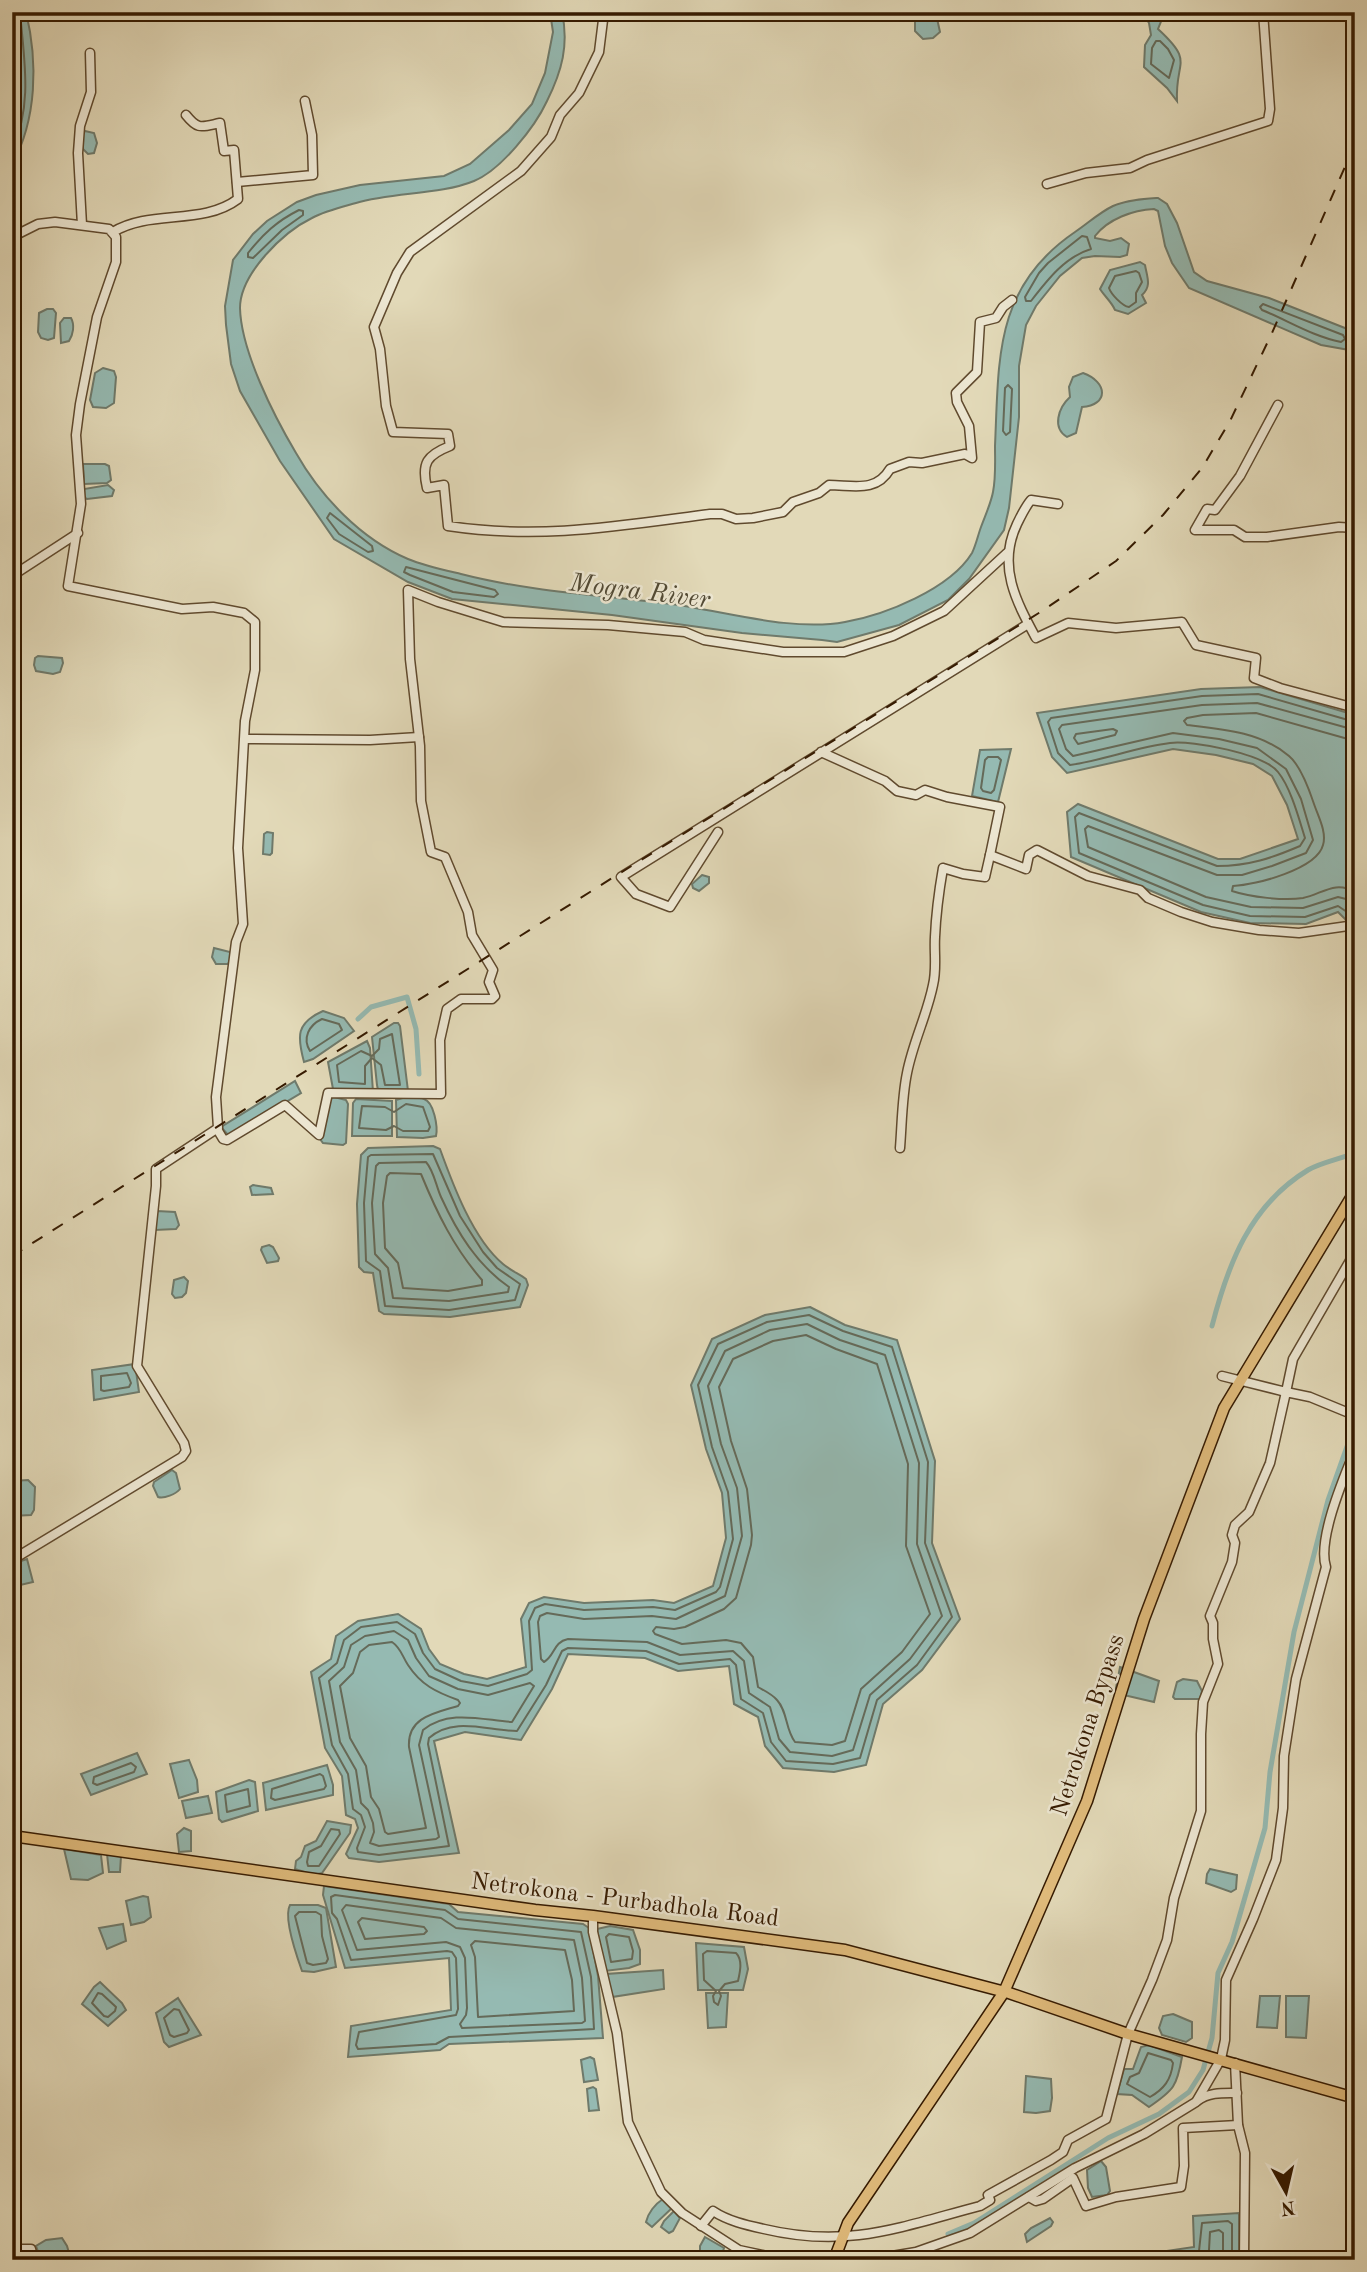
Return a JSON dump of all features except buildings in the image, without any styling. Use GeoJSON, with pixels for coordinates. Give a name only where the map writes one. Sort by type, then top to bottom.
{"type":"FeatureCollection","features":[{"type":"Feature","properties":{"kind":"main road","name":"Netrokona Bypass"},"geometry":{"type":"LineString","coordinates":[[834,2260],[848,2223],[1004,1992],[1087,1801],[1144,1619],[1224,1408],[1355,1191]]}},
{"type":"Feature","properties":{"kind":"main road","name":"Netrokona - Purbadhola Road"},"geometry":{"type":"LineString","coordinates":[[12,1836],[534,1910],[845,1950],[1004,1992],[1128,2034],[1355,2098]]}},
{"type":"Feature","properties":{"kind":"street"},"geometry":{"type":"LineString","coordinates":[[604,12],[599,52],[579,93],[560,115],[551,137],[521,171],[410,251],[397,273],[374,327],[380,349],[386,406],[393,432],[448,435],[450,446],[433,454],[426,461],[424,475],[427,488],[444,485],[448,526],[505,533],[560,533],[710,514],[722,514],[736,519],[753,518],[783,512],[793,502],[819,494],[829,485],[870,486],[883,480],[890,468],[909,462],[922,463],[965,454],[972,458],[969,426],[957,402],[956,393],[977,372],[980,322],[996,318],[1012,300]]}},
{"type":"Feature","properties":{"kind":"street"},"geometry":{"type":"LineString","coordinates":[[1046,184],[1086,173],[1130,168],[1268,121],[1270,109],[1263,12]]}},
{"type":"Feature","properties":{"kind":"street"},"geometry":{"type":"LineString","coordinates":[[82,225],[78,153],[80,126],[91,92],[90,53]]}},
{"type":"Feature","properties":{"kind":"street"},"geometry":{"type":"LineString","coordinates":[[237,182],[313,175],[312,135],[305,100]]}},
{"type":"Feature","properties":{"kind":"street"},"geometry":{"type":"LineString","coordinates":[[113,232],[126,224],[146,219],[219,210],[238,199],[234,150],[224,151],[220,123],[198,127],[186,115]]}},
{"type":"Feature","properties":{"kind":"street"},"geometry":{"type":"LineString","coordinates":[[12,237],[38,224],[55,222],[104,228],[113,232],[117,244],[116,262],[97,317],[76,435],[82,503],[67,583],[71,588],[182,609],[213,607],[244,613],[255,622],[255,670],[245,721],[238,848],[243,924],[236,942],[216,1097],[217,1129],[223,1139],[227,1140],[285,1105],[319,1135],[328,1093],[441,1094],[440,1040],[447,1009],[461,999],[492,999],[495,996],[489,982],[493,970],[472,935],[468,912],[445,857],[431,852],[421,801],[419,737],[410,659],[408,590],[438,602],[503,621],[608,625],[685,632],[704,640],[783,652],[844,652],[893,636],[944,611],[1007,553]]}},
{"type":"Feature","properties":{"kind":"street"},"geometry":{"type":"LineString","coordinates":[[1278,405],[1240,476],[1215,510],[1207,509],[1195,530],[1234,530],[1245,537],[1267,537],[1339,527],[1355,528]]}},
{"type":"Feature","properties":{"kind":"street"},"geometry":{"type":"LineString","coordinates":[[1058,504],[1031,500],[1013,534],[1007,553],[1019,608],[1036,638],[1068,623],[1116,628],[1182,622],[1196,645],[1256,658],[1254,678],[1280,688],[1355,708]]}},
{"type":"Feature","properties":{"kind":"street"},"geometry":{"type":"LineString","coordinates":[[12,576],[78,533]]}},
{"type":"Feature","properties":{"kind":"street"},"geometry":{"type":"LineString","coordinates":[[718,832],[670,907],[636,894],[621,877],[1028,624]]}},
{"type":"Feature","properties":{"kind":"street"},"geometry":{"type":"LineString","coordinates":[[245,739],[370,740],[419,737]]}},
{"type":"Feature","properties":{"kind":"street"},"geometry":{"type":"LineString","coordinates":[[821,752],[885,781],[897,791],[916,795],[925,790],[1000,807],[985,877],[943,868],[937,902],[934,982],[928,1010],[906,1075],[900,1148]]}},
{"type":"Feature","properties":{"kind":"street"},"geometry":{"type":"LineString","coordinates":[[990,855],[1026,869],[1029,855],[1037,850],[1088,876],[1140,890],[1148,898],[1212,922],[1299,933],[1355,925]]}},
{"type":"Feature","properties":{"kind":"street"},"geometry":{"type":"LineString","coordinates":[[12,1560],[185,1454],[184,1443],[137,1366],[156,1171],[158,1167],[217,1129]]}},
{"type":"Feature","properties":{"kind":"street"},"geometry":{"type":"LineString","coordinates":[[701,2226],[713,2211],[723,2217],[783,2234],[820,2238],[844,2238],[898,2229],[980,2206],[990,2200],[988,2196],[1063,2152],[1069,2140],[1106,2119],[1128,2034],[1167,1940],[1174,1898],[1201,1811],[1203,1702],[1218,1664],[1210,1616],[1232,1562],[1235,1543],[1232,1535],[1235,1525],[1249,1512],[1270,1463],[1293,1359],[1355,1252]]}},
{"type":"Feature","properties":{"kind":"street"},"geometry":{"type":"LineString","coordinates":[[1222,1376],[1310,1398],[1349,1413],[1355,1399]]}},
{"type":"Feature","properties":{"kind":"street"},"geometry":{"type":"LineString","coordinates":[[1196,2102],[1219,2059],[1225,2040],[1226,1980],[1276,1860],[1283,1808],[1284,1756],[1296,1679],[1326,1567],[1323,1558],[1334,1503],[1355,1450]]}},
{"type":"Feature","properties":{"kind":"street"},"geometry":{"type":"LineString","coordinates":[[593,1916],[593,1932],[617,2033],[628,2122],[661,2192],[681,2213],[739,2250],[786,2260]]}},
{"type":"Feature","properties":{"kind":"street"},"geometry":{"type":"LineString","coordinates":[[1236,2063],[1238,2125],[1245,2152],[1244,2260]]}},
{"type":"Feature","properties":{"kind":"street"},"geometry":{"type":"LineString","coordinates":[[868,2260],[916,2252],[971,2233],[1075,2168],[1144,2134],[1203,2096],[1237,2093]]}},
{"type":"Feature","properties":{"kind":"street"},"geometry":{"type":"LineString","coordinates":[[1029,2197],[1036,2201],[1043,2199],[1073,2178],[1086,2206],[1115,2197],[1181,2187],[1184,2166],[1183,2128],[1238,2125]]}},
{"type":"Feature","properties":{"kind":"street"},"geometry":{"type":"LineString","coordinates":[[12,2249],[31,2249],[34,2260]]}},
{"type":"Feature","properties":{"kind":"water"},"geometry":{"type":"Polygon","coordinates":[[[12,12],[26,12],[32,51],[33,90],[26,129],[12,165],[12,12]]]}},
{"type":"Feature","properties":{"kind":"water"},"geometry":{"type":"Polygon","coordinates":[[[550,12],[562,12],[565,36],[560,68],[542,111],[506,158],[484,175],[461,186],[370,199],[312,218],[289,233],[265,256],[255,268],[242,295],[242,325],[252,363],[278,421],[306,469],[330,501],[358,528],[391,551],[408,559],[514,585],[671,604],[781,623],[845,622],[897,607],[933,589],[962,566],[972,553],[995,481],[998,383],[1006,327],[1015,301],[1029,276],[1048,253],[1103,211],[1130,201],[1158,198],[1167,204],[1177,223],[1194,272],[1207,281],[1269,298],[1355,332],[1355,351],[1321,345],[1189,288],[1172,263],[1165,246],[1158,211],[1138,211],[1114,220],[1095,236],[1110,241],[1121,238],[1129,244],[1127,255],[1082,258],[1060,276],[1036,306],[1026,325],[1019,366],[1019,417],[1004,530],[969,579],[948,600],[899,625],[837,642],[452,599],[408,582],[334,539],[280,461],[240,391],[231,364],[226,325],[225,306],[233,260],[267,221],[297,202],[360,185],[444,176],[470,164],[509,130],[532,104],[545,73],[553,32],[550,12]]]}},
{"type":"Feature","properties":{"kind":"water"},"geometry":{"type":"Polygon","coordinates":[[[922,12],[936,14],[940,32],[933,38],[923,39],[915,31],[915,17],[922,12]]]}},
{"type":"Feature","properties":{"kind":"water"},"geometry":{"type":"Polygon","coordinates":[[[1142,12],[1162,12],[1158,29],[1180,56],[1177,101],[1144,67],[1145,45],[1151,35],[1149,23],[1142,12]]]}},
{"type":"Feature","properties":{"kind":"water"},"geometry":{"type":"Polygon","coordinates":[[[85,131],[94,133],[97,143],[94,153],[88,154],[83,149],[81,137],[85,131]]]}},
{"type":"Feature","properties":{"kind":"water"},"geometry":{"type":"Polygon","coordinates":[[[1140,262],[1145,265],[1148,277],[1147,288],[1142,295],[1146,303],[1128,314],[1115,310],[1100,289],[1110,270],[1140,262]]]}},
{"type":"Feature","properties":{"kind":"water"},"geometry":{"type":"Polygon","coordinates":[[[53,309],[56,313],[54,338],[48,340],[41,338],[38,332],[39,313],[53,309]]]}},
{"type":"Feature","properties":{"kind":"water"},"geometry":{"type":"Polygon","coordinates":[[[64,318],[71,318],[73,330],[69,341],[61,343],[60,323],[64,318]]]}},
{"type":"Feature","properties":{"kind":"water"},"geometry":{"type":"Polygon","coordinates":[[[103,368],[114,371],[116,377],[114,403],[106,408],[93,407],[90,400],[95,373],[103,368]]]}},
{"type":"Feature","properties":{"kind":"water"},"geometry":{"type":"Polygon","coordinates":[[[1083,373],[1101,387],[1101,398],[1082,407],[1076,433],[1067,437],[1059,428],[1058,418],[1070,397],[1069,387],[1073,377],[1083,373]]]}},
{"type":"Feature","properties":{"kind":"water"},"geometry":{"type":"Polygon","coordinates":[[[83,464],[109,466],[111,480],[107,483],[84,484],[83,464]]]}},
{"type":"Feature","properties":{"kind":"water"},"geometry":{"type":"Polygon","coordinates":[[[108,485],[114,490],[112,496],[87,499],[83,497],[84,489],[108,485]]]}},
{"type":"Feature","properties":{"kind":"water"},"geometry":{"type":"Polygon","coordinates":[[[38,656],[62,658],[60,672],[53,674],[36,671],[34,665],[38,656]]]}},
{"type":"Feature","properties":{"kind":"water"},"geometry":{"type":"Polygon","coordinates":[[[1260,687],[1355,715],[1355,921],[1348,922],[1338,912],[1306,924],[1250,923],[1201,912],[1071,857],[1067,812],[1078,804],[1218,859],[1240,859],[1298,839],[1287,805],[1272,776],[1253,764],[1173,749],[1067,773],[1052,757],[1037,713],[1201,689],[1260,687]]]}},
{"type":"Feature","properties":{"kind":"water"},"geometry":{"type":"Polygon","coordinates":[[[1011,749],[998,802],[972,796],[980,750],[1011,749]]]}},
{"type":"Feature","properties":{"kind":"water"},"geometry":{"type":"Polygon","coordinates":[[[273,833],[270,855],[263,854],[264,834],[273,833]]]}},
{"type":"Feature","properties":{"kind":"water"},"geometry":{"type":"Polygon","coordinates":[[[702,875],[709,877],[709,883],[699,891],[693,888],[692,884],[702,875]]]}},
{"type":"Feature","properties":{"kind":"water"},"geometry":{"type":"Polygon","coordinates":[[[214,948],[230,952],[228,964],[216,964],[212,957],[214,948]]]}},
{"type":"Feature","properties":{"kind":"water"},"geometry":{"type":"Polygon","coordinates":[[[323,1011],[344,1018],[354,1031],[313,1059],[304,1062],[300,1045],[301,1031],[308,1020],[323,1011]]]}},
{"type":"Feature","properties":{"kind":"water"},"geometry":{"type":"Polygon","coordinates":[[[394,1023],[400,1026],[408,1091],[378,1090],[372,1037],[394,1023]]]}},
{"type":"Feature","properties":{"kind":"water"},"geometry":{"type":"Polygon","coordinates":[[[367,1041],[370,1048],[373,1092],[333,1089],[328,1062],[367,1041]]]}},
{"type":"Feature","properties":{"kind":"water"},"geometry":{"type":"Polygon","coordinates":[[[295,1081],[301,1093],[229,1136],[221,1127],[295,1081]]]}},
{"type":"Feature","properties":{"kind":"water"},"geometry":{"type":"Polygon","coordinates":[[[406,1097],[427,1101],[436,1121],[436,1136],[397,1137],[396,1100],[406,1097]]]}},
{"type":"Feature","properties":{"kind":"water"},"geometry":{"type":"Polygon","coordinates":[[[330,1098],[346,1100],[348,1104],[346,1143],[343,1145],[323,1143],[320,1139],[330,1098]]]}},
{"type":"Feature","properties":{"kind":"water"},"geometry":{"type":"Polygon","coordinates":[[[356,1099],[392,1101],[392,1136],[352,1136],[353,1103],[356,1099]]]}},
{"type":"Feature","properties":{"kind":"water"},"geometry":{"type":"Polygon","coordinates":[[[433,1146],[440,1149],[465,1211],[482,1241],[503,1264],[526,1279],[528,1285],[520,1307],[450,1317],[384,1314],[379,1311],[373,1273],[364,1272],[359,1267],[357,1204],[361,1155],[368,1148],[433,1146]]]}},
{"type":"Feature","properties":{"kind":"water"},"geometry":{"type":"Polygon","coordinates":[[[253,1185],[271,1188],[273,1194],[252,1195],[250,1187],[253,1185]]]}},
{"type":"Feature","properties":{"kind":"water"},"geometry":{"type":"Polygon","coordinates":[[[157,1211],[175,1212],[179,1225],[176,1229],[155,1230],[157,1211]]]}},
{"type":"Feature","properties":{"kind":"water"},"geometry":{"type":"Polygon","coordinates":[[[269,1245],[273,1247],[278,1261],[267,1263],[261,1250],[269,1245]]]}},
{"type":"Feature","properties":{"kind":"water"},"geometry":{"type":"Polygon","coordinates":[[[184,1277],[188,1281],[186,1293],[175,1298],[172,1294],[174,1280],[184,1277]]]}},
{"type":"Feature","properties":{"kind":"water"},"geometry":{"type":"Polygon","coordinates":[[[810,1307],[845,1325],[897,1340],[935,1461],[932,1543],[960,1619],[922,1670],[883,1704],[866,1765],[834,1772],[783,1768],[765,1746],[758,1717],[734,1704],[729,1666],[678,1671],[645,1658],[568,1654],[552,1689],[521,1740],[465,1732],[434,1741],[459,1853],[379,1862],[349,1858],[346,1854],[358,1828],[355,1819],[346,1815],[342,1776],[325,1748],[311,1672],[331,1659],[336,1636],[358,1621],[398,1614],[421,1629],[429,1649],[440,1664],[464,1674],[487,1679],[526,1667],[521,1619],[529,1603],[544,1597],[584,1603],[653,1600],[674,1603],[713,1586],[726,1538],[722,1493],[706,1449],[691,1385],[712,1339],[765,1315],[810,1307]]]}},
{"type":"Feature","properties":{"kind":"water"},"geometry":{"type":"Polygon","coordinates":[[[135,1364],[139,1392],[94,1400],[92,1370],[135,1364]]]}},
{"type":"Feature","properties":{"kind":"water"},"geometry":{"type":"Polygon","coordinates":[[[172,1470],[176,1473],[180,1489],[170,1496],[158,1497],[154,1482],[172,1470]]]}},
{"type":"Feature","properties":{"kind":"water"},"geometry":{"type":"Polygon","coordinates":[[[28,1480],[35,1487],[34,1510],[31,1515],[12,1516],[12,1481],[28,1480]]]}},
{"type":"Feature","properties":{"kind":"water"},"geometry":{"type":"Polygon","coordinates":[[[27,1559],[33,1582],[12,1585],[12,1564],[27,1559]]]}},
{"type":"Feature","properties":{"kind":"water"},"geometry":{"type":"Polygon","coordinates":[[[1120,1667],[1159,1681],[1154,1702],[1115,1693],[1120,1667]]]}},
{"type":"Feature","properties":{"kind":"water"},"geometry":{"type":"Polygon","coordinates":[[[1183,1679],[1197,1681],[1202,1691],[1200,1699],[1173,1697],[1177,1682],[1183,1679]]]}},
{"type":"Feature","properties":{"kind":"water"},"geometry":{"type":"Polygon","coordinates":[[[137,1753],[147,1774],[91,1795],[81,1774],[137,1753]]]}},
{"type":"Feature","properties":{"kind":"water"},"geometry":{"type":"Polygon","coordinates":[[[189,1760],[197,1780],[198,1792],[179,1798],[170,1764],[189,1760]]]}},
{"type":"Feature","properties":{"kind":"water"},"geometry":{"type":"Polygon","coordinates":[[[327,1765],[333,1795],[266,1810],[263,1783],[327,1765]]]}},
{"type":"Feature","properties":{"kind":"water"},"geometry":{"type":"Polygon","coordinates":[[[249,1780],[255,1782],[258,1811],[222,1822],[219,1819],[216,1792],[249,1780]]]}},
{"type":"Feature","properties":{"kind":"water"},"geometry":{"type":"Polygon","coordinates":[[[208,1796],[212,1813],[186,1818],[182,1801],[208,1796]]]}},
{"type":"Feature","properties":{"kind":"water"},"geometry":{"type":"Polygon","coordinates":[[[327,1821],[351,1825],[350,1833],[322,1873],[314,1875],[295,1869],[296,1861],[301,1857],[305,1846],[316,1841],[327,1821]]]}},
{"type":"Feature","properties":{"kind":"water"},"geometry":{"type":"Polygon","coordinates":[[[184,1828],[191,1831],[191,1851],[179,1852],[177,1834],[184,1828]]]}},
{"type":"Feature","properties":{"kind":"water"},"geometry":{"type":"Polygon","coordinates":[[[64,1849],[101,1855],[103,1873],[88,1880],[71,1879],[64,1849]]]}},
{"type":"Feature","properties":{"kind":"water"},"geometry":{"type":"Polygon","coordinates":[[[107,1854],[121,1856],[120,1872],[109,1872],[107,1854]]]}},
{"type":"Feature","properties":{"kind":"water"},"geometry":{"type":"Polygon","coordinates":[[[1210,1869],[1237,1875],[1236,1889],[1231,1892],[1206,1883],[1210,1869]]]}},
{"type":"Feature","properties":{"kind":"water"},"geometry":{"type":"Polygon","coordinates":[[[324,1886],[449,1904],[458,1912],[583,1924],[589,1928],[598,1976],[603,2038],[449,2044],[440,2050],[348,2057],[351,2026],[451,2010],[449,1958],[345,1968],[323,1895],[324,1886]]]}},
{"type":"Feature","properties":{"kind":"water"},"geometry":{"type":"Polygon","coordinates":[[[148,1897],[151,1917],[131,1925],[126,1901],[148,1897]]]}},
{"type":"Feature","properties":{"kind":"water"},"geometry":{"type":"Polygon","coordinates":[[[290,1905],[318,1905],[326,1908],[336,1967],[314,1972],[302,1971],[289,1927],[290,1905]]]}},
{"type":"Feature","properties":{"kind":"water"},"geometry":{"type":"Polygon","coordinates":[[[123,1924],[126,1941],[107,1949],[99,1928],[123,1924]]]}},
{"type":"Feature","properties":{"kind":"water"},"geometry":{"type":"Polygon","coordinates":[[[610,1926],[633,1930],[640,1950],[640,1964],[605,1971],[597,1929],[610,1926]]]}},
{"type":"Feature","properties":{"kind":"water"},"geometry":{"type":"Polygon","coordinates":[[[696,1943],[744,1947],[748,1969],[743,1990],[698,1990],[696,1943]]]}},
{"type":"Feature","properties":{"kind":"water"},"geometry":{"type":"Polygon","coordinates":[[[663,1970],[664,1989],[612,1997],[606,1974],[663,1970]]]}},
{"type":"Feature","properties":{"kind":"water"},"geometry":{"type":"Polygon","coordinates":[[[100,1982],[126,2010],[108,2026],[82,2004],[100,1982]]]}},
{"type":"Feature","properties":{"kind":"water"},"geometry":{"type":"Polygon","coordinates":[[[706,1993],[728,1993],[726,2027],[708,2028],[706,1993]]]}},
{"type":"Feature","properties":{"kind":"water"},"geometry":{"type":"Polygon","coordinates":[[[1260,1996],[1280,1996],[1277,2028],[1257,2027],[1260,1996]]]}},
{"type":"Feature","properties":{"kind":"water"},"geometry":{"type":"Polygon","coordinates":[[[1286,1996],[1309,1996],[1306,2038],[1286,2037],[1286,1996]]]}},
{"type":"Feature","properties":{"kind":"water"},"geometry":{"type":"Polygon","coordinates":[[[178,1998],[201,2035],[169,2047],[164,2042],[156,2013],[178,1998]]]}},
{"type":"Feature","properties":{"kind":"water"},"geometry":{"type":"Polygon","coordinates":[[[1173,2014],[1192,2022],[1192,2038],[1186,2042],[1162,2035],[1159,2028],[1163,2016],[1173,2014]]]}},
{"type":"Feature","properties":{"kind":"water"},"geometry":{"type":"Polygon","coordinates":[[[1149,2045],[1182,2057],[1173,2086],[1149,2107],[1132,2095],[1117,2094],[1124,2069],[1133,2069],[1141,2047],[1149,2045]]]}},
{"type":"Feature","properties":{"kind":"water"},"geometry":{"type":"Polygon","coordinates":[[[590,2057],[594,2059],[598,2080],[584,2082],[581,2060],[590,2057]]]}},
{"type":"Feature","properties":{"kind":"water"},"geometry":{"type":"Polygon","coordinates":[[[1026,2076],[1051,2079],[1050,2111],[1024,2112],[1026,2076]]]}},
{"type":"Feature","properties":{"kind":"water"},"geometry":{"type":"Polygon","coordinates":[[[587,2089],[596,2089],[599,2110],[589,2111],[587,2089]]]}},
{"type":"Feature","properties":{"kind":"water"},"geometry":{"type":"Polygon","coordinates":[[[1101,2161],[1106,2167],[1110,2191],[1107,2195],[1092,2197],[1088,2188],[1087,2170],[1101,2161]]]}},
{"type":"Feature","properties":{"kind":"water"},"geometry":{"type":"Polygon","coordinates":[[[663,2199],[672,2208],[652,2227],[646,2222],[647,2219],[652,2209],[663,2199]]]}},
{"type":"Feature","properties":{"kind":"water"},"geometry":{"type":"Polygon","coordinates":[[[674,2211],[680,2218],[669,2233],[661,2227],[674,2211]]]}},
{"type":"Feature","properties":{"kind":"water"},"geometry":{"type":"Polygon","coordinates":[[[1239,2213],[1239,2260],[1167,2260],[1166,2251],[1194,2247],[1193,2216],[1239,2213]]]}},
{"type":"Feature","properties":{"kind":"water"},"geometry":{"type":"Polygon","coordinates":[[[1050,2218],[1053,2222],[1051,2226],[1027,2242],[1025,2234],[1050,2218]]]}},
{"type":"Feature","properties":{"kind":"water"},"geometry":{"type":"Polygon","coordinates":[[[705,2237],[724,2248],[721,2258],[712,2260],[700,2253],[705,2237]]]}},
{"type":"Feature","properties":{"kind":"water"},"geometry":{"type":"Polygon","coordinates":[[[62,2238],[71,2260],[41,2260],[36,2246],[46,2240],[62,2238]]]}},
{"type":"Feature","properties":{"kind":"waterway"},"geometry":{"type":"LineString","coordinates":[[358,1019],[371,1007],[407,997],[416,1029],[419,1074]]}},
{"type":"Feature","properties":{"kind":"waterway"},"geometry":{"type":"LineString","coordinates":[[1355,1115],[1350,1126],[1349,1155],[1355,1160]]}},
{"type":"Feature","properties":{"kind":"waterway"},"geometry":{"type":"LineString","coordinates":[[1212,1326],[1234,1259],[1256,1218],[1288,1184],[1308,1170],[1349,1155]]}},
{"type":"Feature","properties":{"kind":"waterway"},"geometry":{"type":"LineString","coordinates":[[948,2234],[974,2223],[1108,2138],[1159,2114],[1189,2092],[1203,2070],[1212,2038],[1218,1973],[1232,1942],[1265,1828],[1270,1772],[1294,1632],[1328,1500],[1355,1424]]}},
{"type":"Feature","properties":{"kind":"railway"},"geometry":{"type":"LineString","coordinates":[[12,1256],[1042,611],[1116,561],[1163,515],[1202,468],[1230,421],[1355,144]]}},
{"type":"Feature","properties":{"kind":"water label","name":"Mogra River"},"geometry":{"type":"Point","coordinates":[640,590]}}]}
